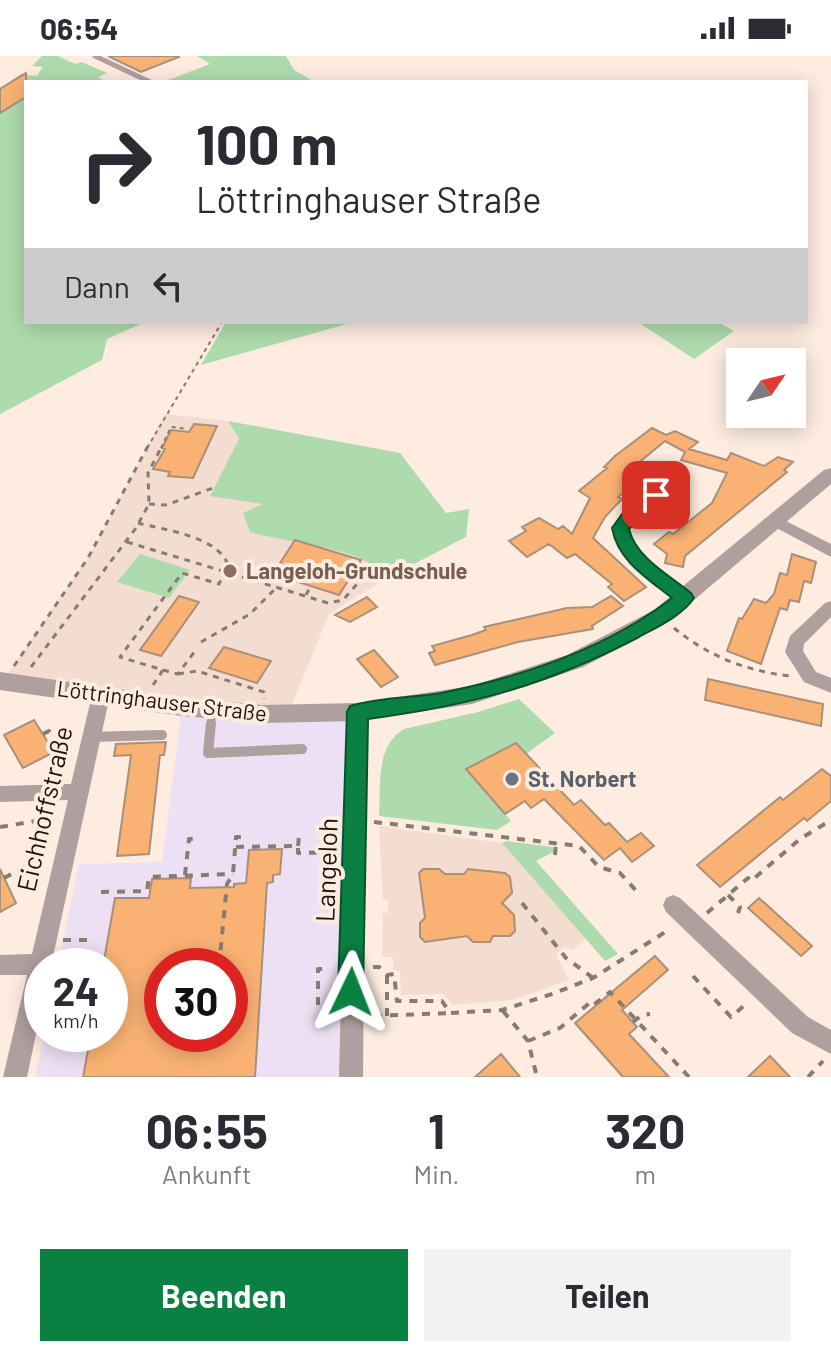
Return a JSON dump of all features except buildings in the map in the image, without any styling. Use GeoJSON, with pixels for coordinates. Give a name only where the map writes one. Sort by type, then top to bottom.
{"type":"FeatureCollection","features":[{"type":"Feature","properties":{"kind":"street","name":"Löttringhauser Straße"},"geometry":{"type":"LineString","coordinates":[[7,682],[263,714],[357,712],[439,701],[503,686],[575,661],[661,616],[831,474]]}},
{"type":"Feature","properties":{"kind":"street"},"geometry":{"type":"LineString","coordinates":[[667,477],[656,495],[631,514],[620,528],[624,544],[636,559],[684,598]]}},
{"type":"Feature","properties":{"kind":"street"},"geometry":{"type":"LineString","coordinates":[[776,521],[831,551]]}},
{"type":"Feature","properties":{"kind":"street"},"geometry":{"type":"LineString","coordinates":[[831,607],[796,641],[794,652],[810,677],[831,686]]}},
{"type":"Feature","properties":{"kind":"street","name":"Eichhoffstraße"},"geometry":{"type":"LineString","coordinates":[[43,948],[77,792],[81,737],[101,695]]}},
{"type":"Feature","properties":{"kind":"street","name":"Langeloh"},"geometry":{"type":"LineString","coordinates":[[351,1077],[357,712]]}},
{"type":"Feature","properties":{"kind":"street"},"geometry":{"type":"LineString","coordinates":[[0,794],[77,792]]}},
{"type":"Feature","properties":{"kind":"street"},"geometry":{"type":"LineString","coordinates":[[678,911],[827,1052]]}},
{"type":"Feature","properties":{"kind":"street"},"geometry":{"type":"LineString","coordinates":[[0,965],[24,964]]}},
{"type":"Feature","properties":{"kind":"street","name":"Eichhoffstraße"},"geometry":{"type":"LineString","coordinates":[[15,1077],[24,1035]]}},
{"type":"Feature","properties":{"kind":"lane"},"geometry":{"type":"LineString","coordinates":[[95,56],[146,80]]}},
{"type":"Feature","properties":{"kind":"lane"},"geometry":{"type":"LineString","coordinates":[[212,710],[208,753],[302,749]]}},
{"type":"Feature","properties":{"kind":"lane"},"geometry":{"type":"LineString","coordinates":[[81,737],[162,735]]}},
{"type":"Feature","properties":{"kind":"path"},"geometry":{"type":"LineString","coordinates":[[7,682],[88,558],[165,414],[221,324]]}},
{"type":"Feature","properties":{"kind":"path"},"geometry":{"type":"LineString","coordinates":[[7,682],[127,542],[149,504],[148,473],[171,427],[187,429]]}},
{"type":"Feature","properties":{"kind":"path"},"geometry":{"type":"LineString","coordinates":[[149,504],[166,505],[213,488]]}},
{"type":"Feature","properties":{"kind":"path"},"geometry":{"type":"LineString","coordinates":[[138,523],[219,548],[228,561],[228,572],[219,584],[182,573],[120,657],[178,674],[197,671],[264,692],[263,714]]}},
{"type":"Feature","properties":{"kind":"path"},"geometry":{"type":"LineString","coordinates":[[127,542],[328,603],[353,592],[358,583]]}},
{"type":"Feature","properties":{"kind":"path"},"geometry":{"type":"LineString","coordinates":[[306,595],[311,586]]}},
{"type":"Feature","properties":{"kind":"path"},"geometry":{"type":"LineString","coordinates":[[201,642],[246,619],[263,605],[277,587]]}},
{"type":"Feature","properties":{"kind":"path"},"geometry":{"type":"LineString","coordinates":[[661,616],[699,647],[732,662],[764,674],[810,677]]}},
{"type":"Feature","properties":{"kind":"path"},"geometry":{"type":"LineString","coordinates":[[148,618],[157,621]]}},
{"type":"Feature","properties":{"kind":"path"},"geometry":{"type":"LineString","coordinates":[[178,674],[195,651]]}},
{"type":"Feature","properties":{"kind":"path"},"geometry":{"type":"LineString","coordinates":[[149,692],[163,670]]}},
{"type":"Feature","properties":{"kind":"path"},"geometry":{"type":"LineString","coordinates":[[43,734],[49,731],[53,739],[81,737]]}},
{"type":"Feature","properties":{"kind":"path"},"geometry":{"type":"LineString","coordinates":[[0,827],[54,818]]}},
{"type":"Feature","properties":{"kind":"path"},"geometry":{"type":"LineString","coordinates":[[707,913],[800,839],[831,820]]}},
{"type":"Feature","properties":{"kind":"path"},"geometry":{"type":"LineString","coordinates":[[374,822],[579,846],[599,867],[620,873],[640,895]]}},
{"type":"Feature","properties":{"kind":"path"},"geometry":{"type":"LineString","coordinates":[[299,836],[298,853],[335,852]]}},
{"type":"Feature","properties":{"kind":"path"},"geometry":{"type":"LineString","coordinates":[[221,948],[227,884],[233,874],[236,837],[247,837]]}},
{"type":"Feature","properties":{"kind":"path"},"geometry":{"type":"LineString","coordinates":[[185,875],[189,839],[199,839]]}},
{"type":"Feature","properties":{"kind":"path"},"geometry":{"type":"LineString","coordinates":[[555,855],[556,843]]}},
{"type":"Feature","properties":{"kind":"path"},"geometry":{"type":"LineString","coordinates":[[236,847],[298,846]]}},
{"type":"Feature","properties":{"kind":"path"},"geometry":{"type":"LineString","coordinates":[[4,878],[34,862],[45,861]]}},
{"type":"Feature","properties":{"kind":"path"},"geometry":{"type":"LineString","coordinates":[[101,892],[147,891],[149,877],[233,874]]}},
{"type":"Feature","properties":{"kind":"path"},"geometry":{"type":"LineString","coordinates":[[728,895],[740,907],[738,913]]}},
{"type":"Feature","properties":{"kind":"path"},"geometry":{"type":"LineString","coordinates":[[522,903],[566,958],[593,978]]}},
{"type":"Feature","properties":{"kind":"path"},"geometry":{"type":"LineString","coordinates":[[374,1016],[502,1010],[593,978],[663,934],[678,911]]}},
{"type":"Feature","properties":{"kind":"path"},"geometry":{"type":"LineString","coordinates":[[66,940],[91,940]]}},
{"type":"Feature","properties":{"kind":"path"},"geometry":{"type":"LineString","coordinates":[[373,967],[379,967],[387,975],[387,1016]]}},
{"type":"Feature","properties":{"kind":"path"},"geometry":{"type":"LineString","coordinates":[[318,1005],[318,969],[329,969]]}},
{"type":"Feature","properties":{"kind":"path"},"geometry":{"type":"LineString","coordinates":[[387,975],[394,974],[397,1001],[442,1001],[450,1013]]}},
{"type":"Feature","properties":{"kind":"path"},"geometry":{"type":"LineString","coordinates":[[693,976],[731,1017],[747,1003]]}},
{"type":"Feature","properties":{"kind":"path"},"geometry":{"type":"LineString","coordinates":[[528,1041],[560,1028],[593,1000],[596,1003],[610,992],[689,1077]]}},
{"type":"Feature","properties":{"kind":"path"},"geometry":{"type":"LineString","coordinates":[[502,1010],[528,1041],[537,1077]]}},
{"type":"Feature","properties":{"kind":"path"},"geometry":{"type":"LineString","coordinates":[[635,1021],[650,1014]]}},
{"type":"Feature","properties":{"kind":"path"},"geometry":{"type":"LineString","coordinates":[[808,1077],[827,1052]]}},
{"type":"Feature","properties":{"kind":"shaded area","name":"Langeloh-Grundschule"},"geometry":{"type":"Polygon","coordinates":[[[165,414],[228,421],[239,439],[377,564],[387,578],[329,614],[288,714],[2,682],[88,558],[165,414]]]}},
{"type":"Feature","properties":{"kind":"shaded area"},"geometry":{"type":"Polygon","coordinates":[[[182,707],[357,712],[351,1077],[35,1077],[40,1052],[128,1052],[128,948],[62,948],[79,864],[162,862],[182,707]]]}},
{"type":"Feature","properties":{"kind":"shaded area"},"geometry":{"type":"Polygon","coordinates":[[[379,826],[502,843],[586,939],[572,950],[564,947],[556,954],[569,980],[512,1000],[452,1005],[444,994],[401,995],[400,971],[393,970],[393,957],[382,957],[383,913],[388,913],[388,900],[383,900],[379,826]]]}},
{"type":"Feature","properties":{"kind":"green space"},"geometry":{"type":"Polygon","coordinates":[[[42,56],[58,56],[107,73],[98,77],[103,80],[11,81],[21,74],[37,76],[43,67],[32,66],[42,56]]]}},
{"type":"Feature","properties":{"kind":"green space"},"geometry":{"type":"Polygon","coordinates":[[[197,56],[286,56],[294,70],[312,80],[168,80],[210,64],[197,56]]]}},
{"type":"Feature","properties":{"kind":"green space"},"geometry":{"type":"Polygon","coordinates":[[[24,98],[24,324],[141,324],[107,339],[102,360],[0,414],[0,113],[24,98]]]}},
{"type":"Feature","properties":{"kind":"green space"},"geometry":{"type":"Polygon","coordinates":[[[225,324],[347,324],[201,365],[225,324]]]}},
{"type":"Feature","properties":{"kind":"green space"},"geometry":{"type":"Polygon","coordinates":[[[641,324],[722,324],[734,331],[694,359],[641,324]]]}},
{"type":"Feature","properties":{"kind":"green space"},"geometry":{"type":"Polygon","coordinates":[[[228,421],[400,453],[446,513],[469,509],[466,537],[387,578],[376,567],[343,552],[250,532],[243,513],[263,504],[210,496],[239,439],[228,421]]]}},
{"type":"Feature","properties":{"kind":"green space"},"geometry":{"type":"Polygon","coordinates":[[[140,554],[190,570],[169,598],[117,582],[140,554]]]}},
{"type":"Feature","properties":{"kind":"green space"},"geometry":{"type":"Polygon","coordinates":[[[519,699],[555,733],[526,754],[515,743],[466,769],[511,821],[497,830],[379,816],[381,768],[388,746],[395,736],[404,729],[519,699]]]}},
{"type":"Feature","properties":{"kind":"green space"},"geometry":{"type":"Polygon","coordinates":[[[502,843],[553,847],[553,852],[536,861],[618,954],[605,961],[502,843]]]}},
{"type":"Feature","properties":{"kind":"place","name":"Langeloh-Grundschule"},"geometry":{"type":"Point","coordinates":[230,571]}},
{"type":"Feature","properties":{"kind":"place","name":"St. Norbert"},"geometry":{"type":"Point","coordinates":[512,779]}},
{"type":"Feature","properties":{"kind":"route"},"geometry":{"type":"LineString","coordinates":[[351,992],[357,712],[439,701],[503,686],[575,661],[661,616],[684,598],[636,559],[624,544],[620,528],[631,514],[656,495]]}}]}
